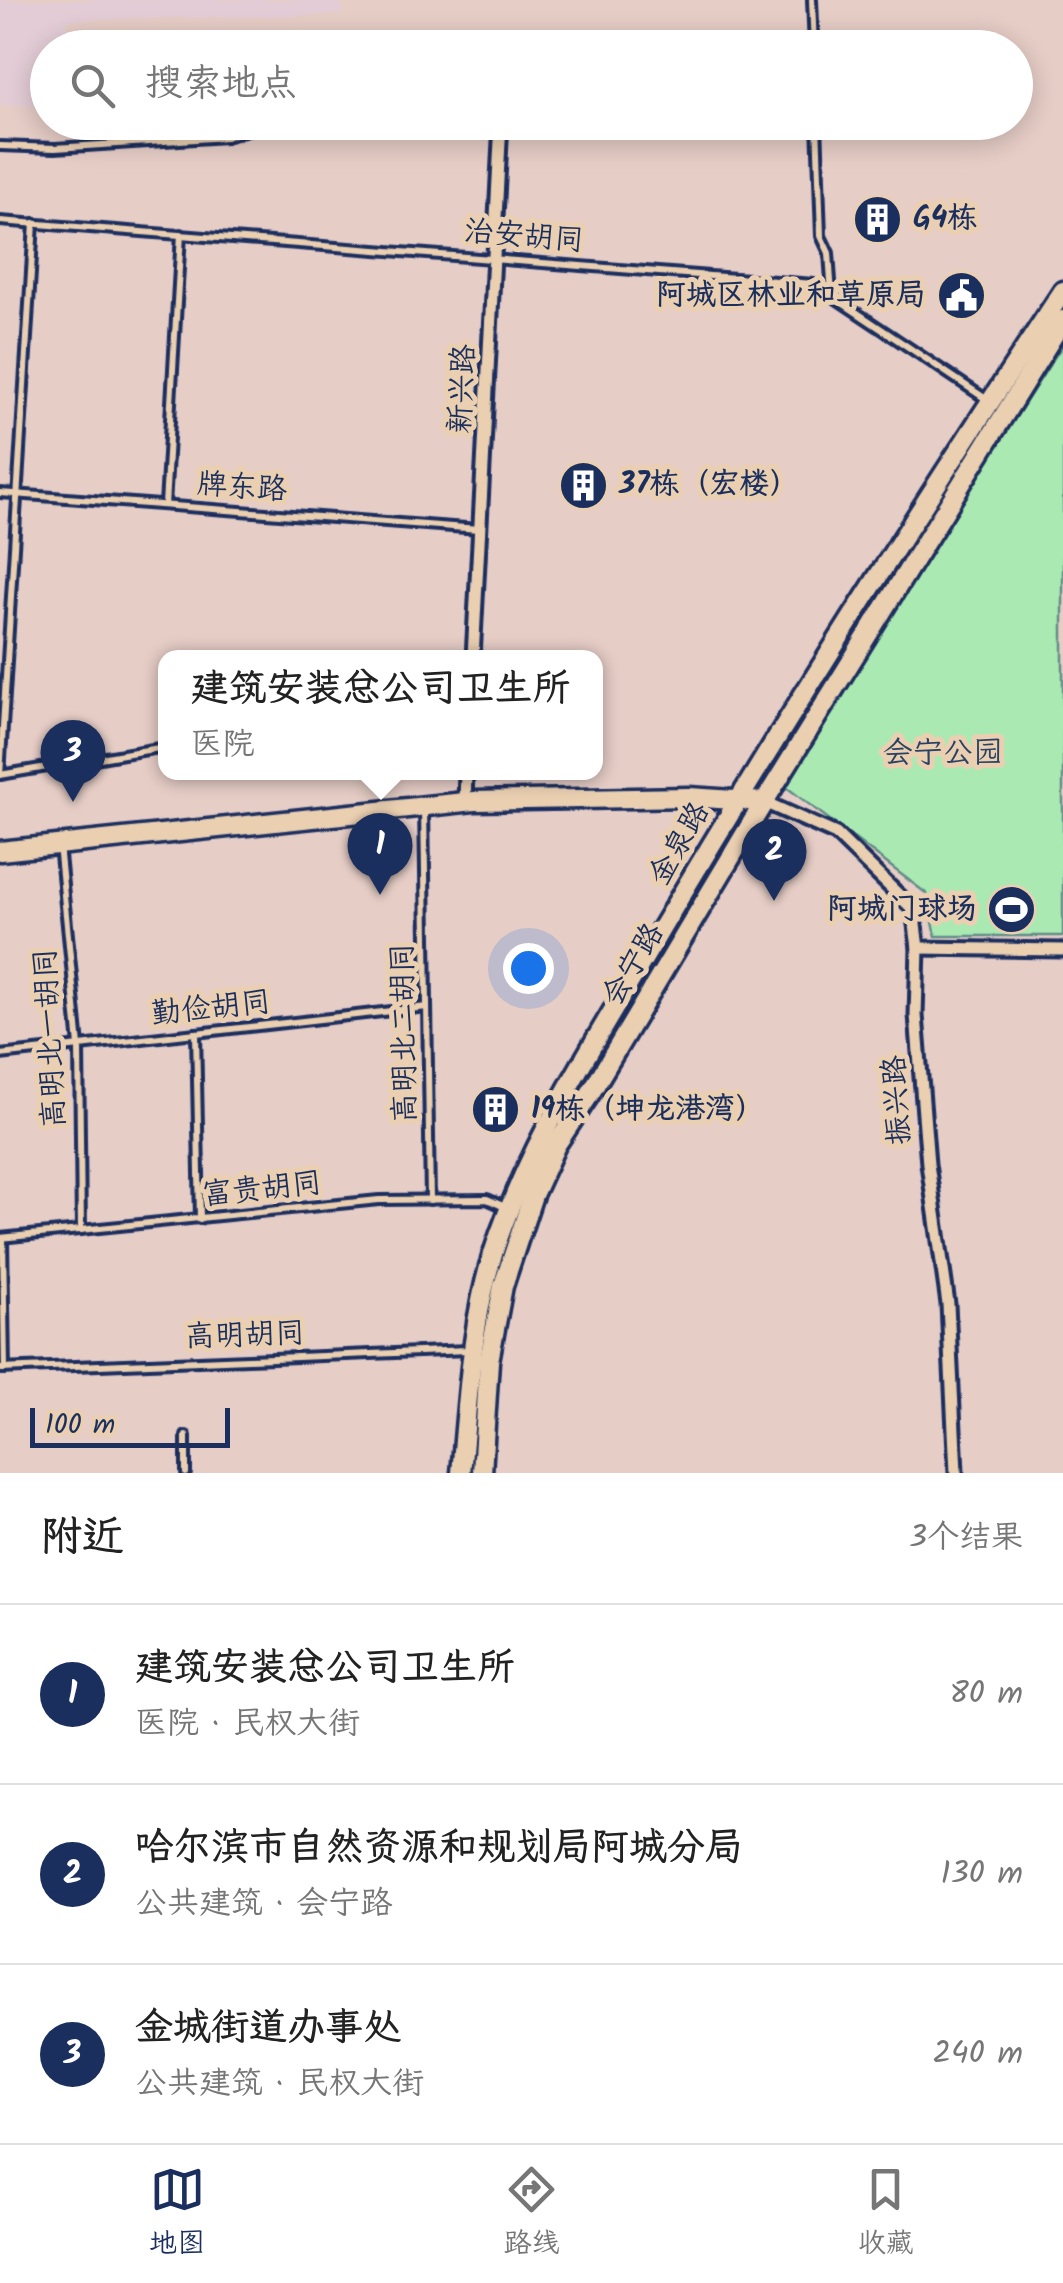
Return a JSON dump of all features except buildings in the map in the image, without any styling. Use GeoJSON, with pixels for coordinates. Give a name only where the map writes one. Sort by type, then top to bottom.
{"type":"FeatureCollection","features":[{"type":"Feature","properties":{"kind":"main road","name":"金泉路"},"geometry":{"type":"LineString","coordinates":[[517,1213],[552,1117],[737,800],[998,407],[1063,291]]}},
{"type":"Feature","properties":{"kind":"main road","name":"会宁路"},"geometry":{"type":"LineString","coordinates":[[482,1473],[483,1349],[503,1286],[517,1213],[998,407],[1063,320]]}},
{"type":"Feature","properties":{"kind":"main road"},"geometry":{"type":"LineString","coordinates":[[0,852],[464,802],[689,797],[764,802]]}},
{"type":"Feature","properties":{"kind":"main road"},"geometry":{"type":"LineString","coordinates":[[462,1473],[483,1349]]}},
{"type":"Feature","properties":{"kind":"street","name":"新兴路"},"geometry":{"type":"LineString","coordinates":[[473,650],[501,140]]}},
{"type":"Feature","properties":{"kind":"street"},"geometry":{"type":"LineString","coordinates":[[464,802],[465,780]]}},
{"type":"Feature","properties":{"kind":"street","name":"振兴路"},"geometry":{"type":"LineString","coordinates":[[764,802],[836,834],[913,909],[918,948],[916,1015],[928,1164],[948,1304],[956,1473]]}},
{"type":"Feature","properties":{"kind":"street"},"geometry":{"type":"LineString","coordinates":[[918,948],[1063,950]]}},
{"type":"Feature","properties":{"kind":"lane"},"geometry":{"type":"LineString","coordinates":[[812,0],[813,30]]}},
{"type":"Feature","properties":{"kind":"lane"},"geometry":{"type":"LineString","coordinates":[[0,146],[55,148],[179,140]]}},
{"type":"Feature","properties":{"kind":"lane"},"geometry":{"type":"LineString","coordinates":[[817,140],[821,236],[829,253],[832,296]]}},
{"type":"Feature","properties":{"kind":"lane","name":"治安胡同"},"geometry":{"type":"LineString","coordinates":[[0,220],[814,284],[998,407]]}},
{"type":"Feature","properties":{"kind":"lane"},"geometry":{"type":"LineString","coordinates":[[34,223],[0,775],[158,748]]}},
{"type":"Feature","properties":{"kind":"lane"},"geometry":{"type":"LineString","coordinates":[[165,505],[180,234]]}},
{"type":"Feature","properties":{"kind":"lane","name":"牌东路"},"geometry":{"type":"LineString","coordinates":[[0,493],[480,529]]}},
{"type":"Feature","properties":{"kind":"lane","name":"高明北二胡同"},"geometry":{"type":"LineString","coordinates":[[424,806],[430,1200]]}},
{"type":"Feature","properties":{"kind":"lane","name":"高明北一胡同"},"geometry":{"type":"LineString","coordinates":[[58,844],[78,1046],[80,1230]]}},
{"type":"Feature","properties":{"kind":"lane","name":"勤俭胡同"},"geometry":{"type":"LineString","coordinates":[[0,1055],[427,1007]]}},
{"type":"Feature","properties":{"kind":"lane"},"geometry":{"type":"LineString","coordinates":[[196,1033],[200,1219]]}},
{"type":"Feature","properties":{"kind":"lane","name":"富贵胡同"},"geometry":{"type":"LineString","coordinates":[[1,1238],[379,1200],[487,1199],[517,1213]]}},
{"type":"Feature","properties":{"kind":"lane"},"geometry":{"type":"LineString","coordinates":[[1,1238],[2,1369]]}},
{"type":"Feature","properties":{"kind":"lane","name":"高明胡同"},"geometry":{"type":"LineString","coordinates":[[2,1369],[483,1349]]}},
{"type":"Feature","properties":{"kind":"lane"},"geometry":{"type":"LineString","coordinates":[[186,1436],[186,1473]]}},
{"type":"Feature","properties":{"kind":"shaded area"},"geometry":{"type":"Polygon","coordinates":[[[0,0],[342,0],[342,15],[67,20],[67,30],[30,30],[30,106],[0,105],[0,0]]]}},
{"type":"Feature","properties":{"kind":"green space","name":"会宁公园"},"geometry":{"type":"Polygon","coordinates":[[[1063,344],[1063,936],[936,936],[927,894],[781,783],[1063,344]]]}},
{"type":"Feature","properties":{"kind":"place","name":"G4栋"},"geometry":{"type":"Point","coordinates":[878,219]}},
{"type":"Feature","properties":{"kind":"place","name":"阿城区林业和草原局"},"geometry":{"type":"Point","coordinates":[961,296]}},
{"type":"Feature","properties":{"kind":"place","name":"37栋（宏楼）"},"geometry":{"type":"Point","coordinates":[584,485]}},
{"type":"Feature","properties":{"kind":"place","name":"金城街道办事处"},"geometry":{"type":"Point","coordinates":[73,802]}},
{"type":"Feature","properties":{"kind":"place","name":"建筑安装总公司卫生所"},"geometry":{"type":"Point","coordinates":[380,895]}},
{"type":"Feature","properties":{"kind":"place","name":"哈尔滨市自然资源和规划局阿城分局"},"geometry":{"type":"Point","coordinates":[774,901]}},
{"type":"Feature","properties":{"kind":"place","name":"阿城门球场"},"geometry":{"type":"Point","coordinates":[1012,910]}},
{"type":"Feature","properties":{"kind":"place","name":"19栋（坤龙港湾）"},"geometry":{"type":"Point","coordinates":[496,1110]}}]}
